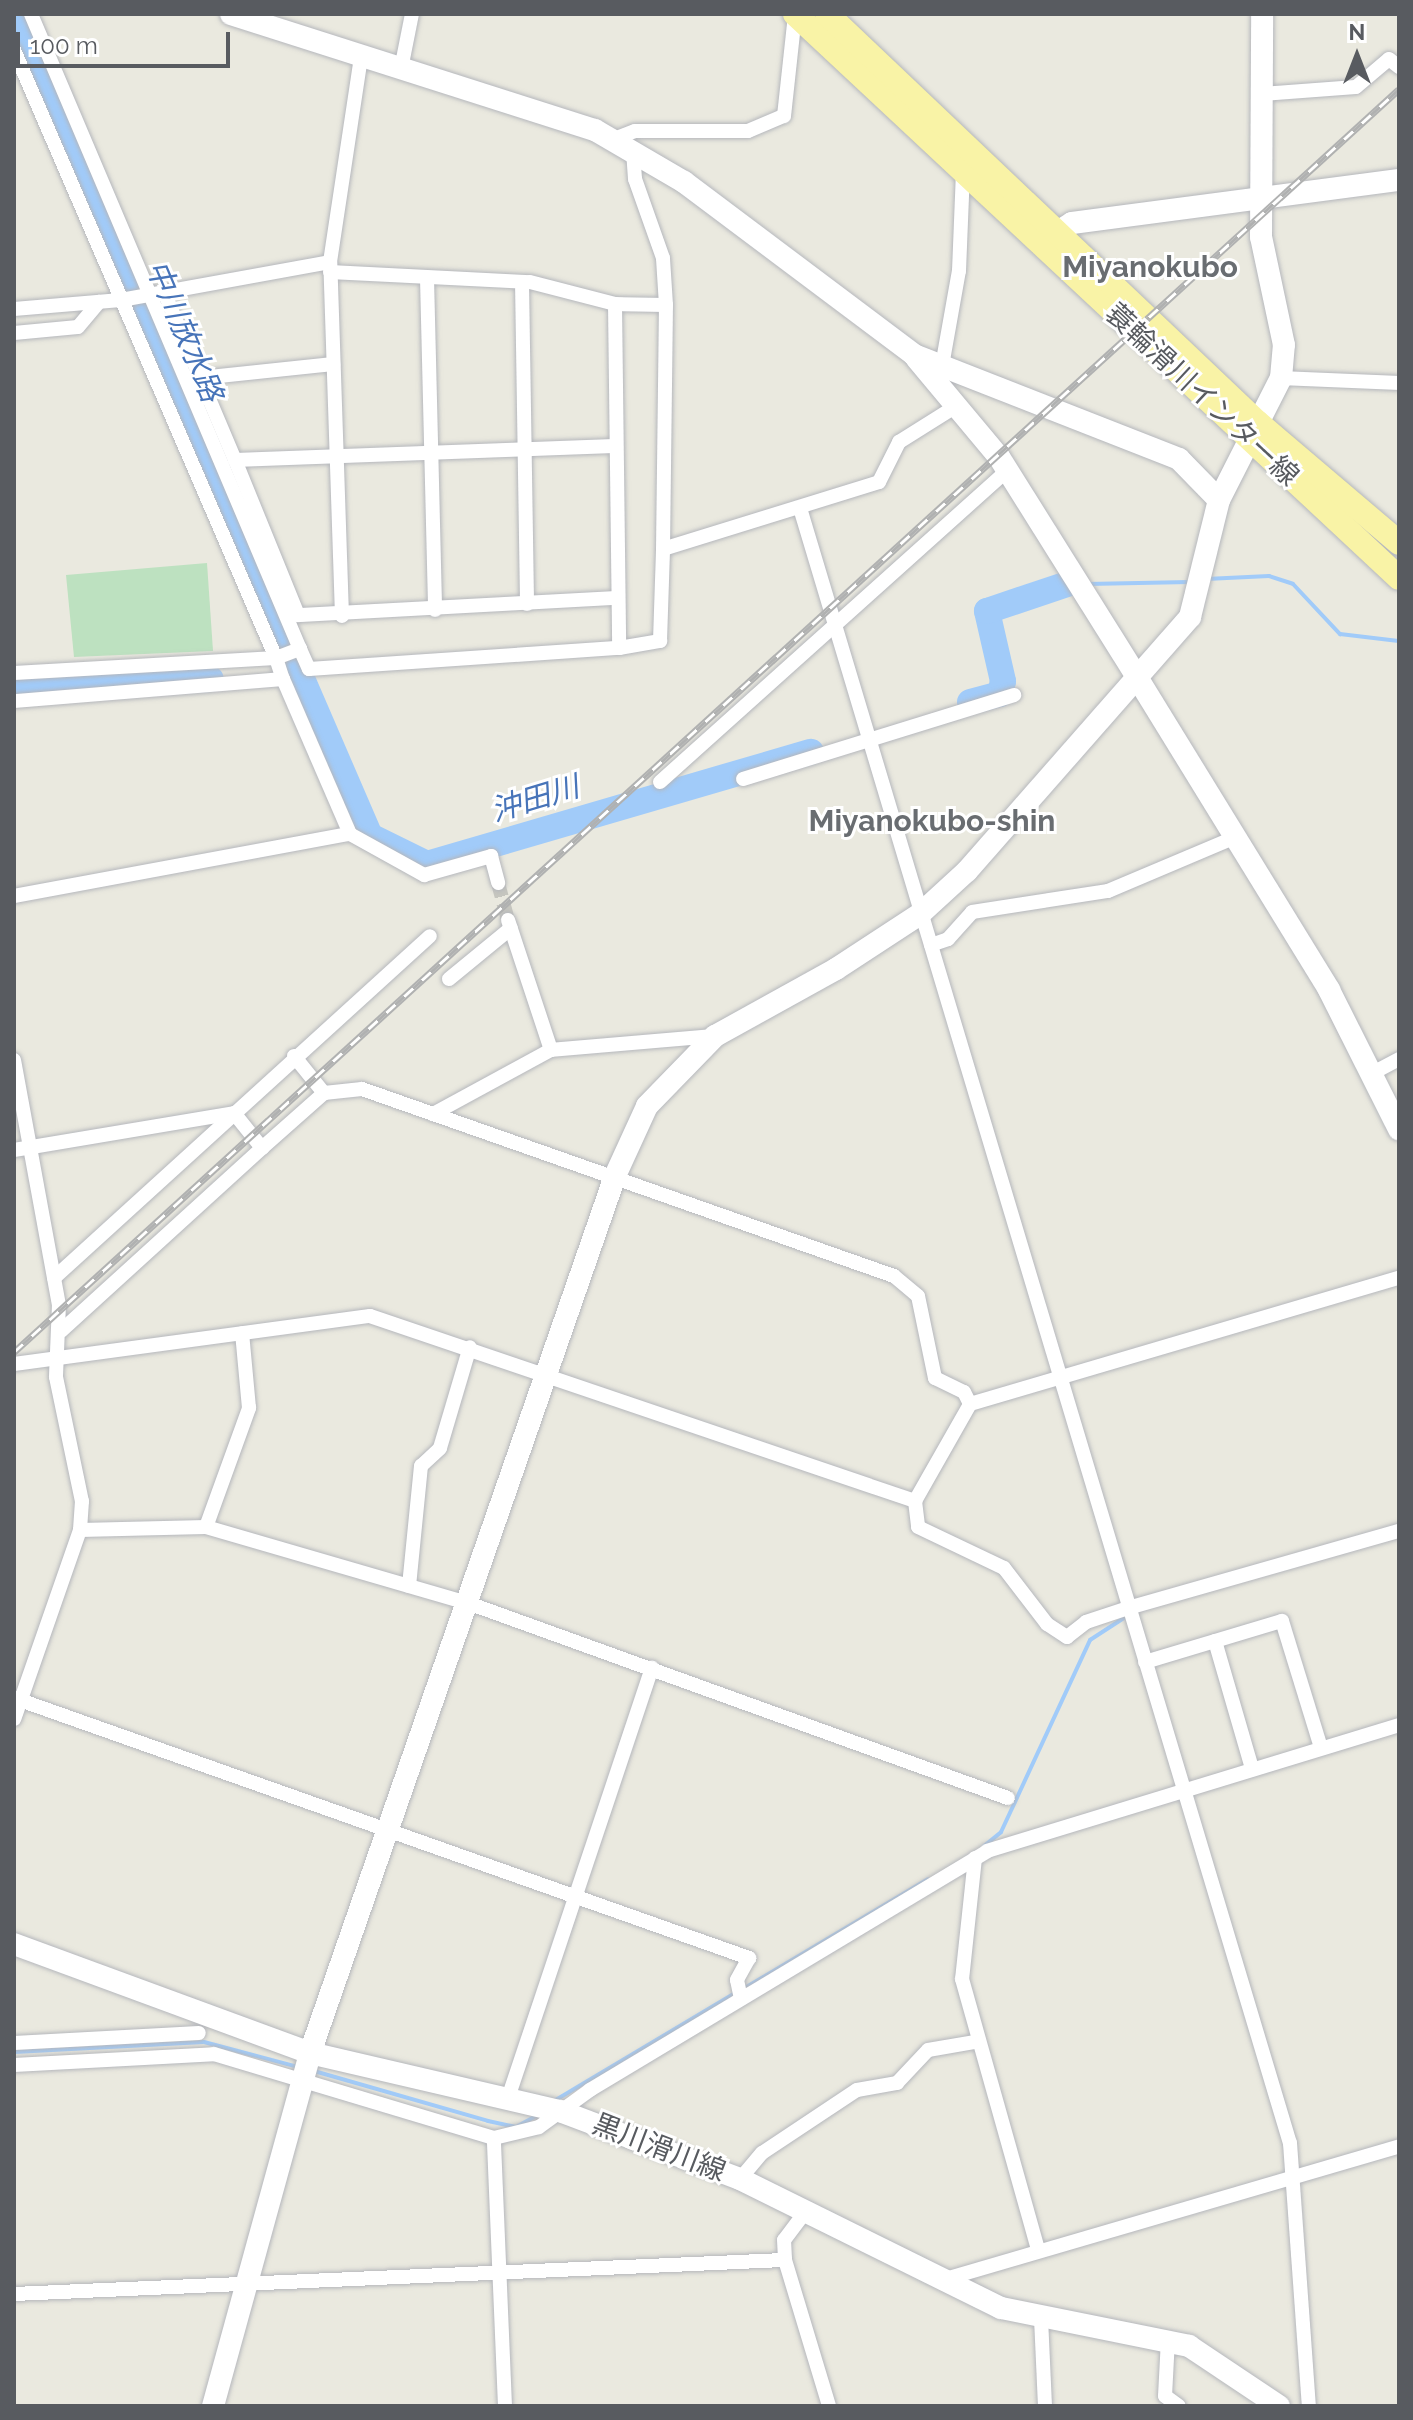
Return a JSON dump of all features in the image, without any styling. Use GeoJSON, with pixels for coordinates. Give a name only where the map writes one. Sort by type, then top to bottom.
{"type":"FeatureCollection","features":[{"type":"Feature","properties":{"kind":"main road","name":"蓑輪滑川インター線"},"geometry":{"type":"LineString","coordinates":[[795,14],[963,171],[1255,432],[1399,543]]}},
{"type":"Feature","properties":{"kind":"main road","name":"蓑輪滑川インター線"},"geometry":{"type":"LineString","coordinates":[[827,14],[1056,233],[1399,578]]}},
{"type":"Feature","properties":{"kind":"street"},"geometry":{"type":"LineString","coordinates":[[31,14],[309,669],[619,648],[660,641],[666,305],[663,258],[624,144]]}},
{"type":"Feature","properties":{"kind":"street"},"geometry":{"type":"LineString","coordinates":[[231,14],[624,144],[914,355],[958,405],[1008,470],[1236,837],[1399,1128]]}},
{"type":"Feature","properties":{"kind":"street"},"geometry":{"type":"LineString","coordinates":[[401,69],[412,14]]}},
{"type":"Feature","properties":{"kind":"street"},"geometry":{"type":"LineString","coordinates":[[624,144],[635,131],[748,131],[784,116],[795,14]]}},
{"type":"Feature","properties":{"kind":"street"},"geometry":{"type":"LineString","coordinates":[[213,2406],[240,2285],[310,2053],[615,1176],[647,1106],[715,1036],[920,914],[967,871],[1181,630],[1203,581],[1219,500],[1281,378],[1284,345],[1261,237],[1262,14]]}},
{"type":"Feature","properties":{"kind":"street"},"geometry":{"type":"LineString","coordinates":[[14,50],[19,78],[123,300],[350,834],[424,875],[491,856],[498,883]]}},
{"type":"Feature","properties":{"kind":"street"},"geometry":{"type":"LineString","coordinates":[[342,616],[330,267],[361,56]]}},
{"type":"Feature","properties":{"kind":"street"},"geometry":{"type":"LineString","coordinates":[[1262,94],[1356,87],[1396,59]]}},
{"type":"Feature","properties":{"kind":"street"},"geometry":{"type":"LineString","coordinates":[[942,366],[959,271],[963,171]]}},
{"type":"Feature","properties":{"kind":"street"},"geometry":{"type":"LineString","coordinates":[[1056,233],[1072,223],[1399,180]]}},
{"type":"Feature","properties":{"kind":"street"},"geometry":{"type":"LineString","coordinates":[[14,309],[123,300],[330,267],[427,278],[522,282],[615,304],[666,305]]}},
{"type":"Feature","properties":{"kind":"street"},"geometry":{"type":"LineString","coordinates":[[427,278],[435,610]]}},
{"type":"Feature","properties":{"kind":"street"},"geometry":{"type":"LineString","coordinates":[[522,282],[527,604]]}},
{"type":"Feature","properties":{"kind":"street"},"geometry":{"type":"LineString","coordinates":[[152,294],[200,378],[298,615],[342,616],[614,598]]}},
{"type":"Feature","properties":{"kind":"street"},"geometry":{"type":"LineString","coordinates":[[14,333],[78,327],[99,302]]}},
{"type":"Feature","properties":{"kind":"street"},"geometry":{"type":"LineString","coordinates":[[615,304],[614,598],[619,648]]}},
{"type":"Feature","properties":{"kind":"street"},"geometry":{"type":"LineString","coordinates":[[914,355],[1179,459],[1219,500]]}},
{"type":"Feature","properties":{"kind":"street"},"geometry":{"type":"LineString","coordinates":[[200,378],[333,364]]}},
{"type":"Feature","properties":{"kind":"street"},"geometry":{"type":"LineString","coordinates":[[1281,378],[1399,383]]}},
{"type":"Feature","properties":{"kind":"street"},"geometry":{"type":"LineString","coordinates":[[663,549],[879,482],[899,442],[958,405]]}},
{"type":"Feature","properties":{"kind":"street"},"geometry":{"type":"LineString","coordinates":[[235,460],[614,446]]}},
{"type":"Feature","properties":{"kind":"street"},"geometry":{"type":"LineString","coordinates":[[660,782],[1008,470]]}},
{"type":"Feature","properties":{"kind":"street"},"geometry":{"type":"LineString","coordinates":[[800,508],[1296,2175],[1309,2406]]}},
{"type":"Feature","properties":{"kind":"street"},"geometry":{"type":"LineString","coordinates":[[14,673],[276,658],[300,649]]}},
{"type":"Feature","properties":{"kind":"street"},"geometry":{"type":"LineString","coordinates":[[223,683],[224,661]]}},
{"type":"Feature","properties":{"kind":"street"},"geometry":{"type":"LineString","coordinates":[[14,701],[283,679]]}},
{"type":"Feature","properties":{"kind":"street"},"geometry":{"type":"LineString","coordinates":[[743,779],[869,743],[1014,695]]}},
{"type":"Feature","properties":{"kind":"street"},"geometry":{"type":"LineString","coordinates":[[14,896],[350,834]]}},
{"type":"Feature","properties":{"kind":"street"},"geometry":{"type":"LineString","coordinates":[[931,945],[948,939],[972,912],[1108,891],[1236,837]]}},
{"type":"Feature","properties":{"kind":"street"},"geometry":{"type":"LineString","coordinates":[[449,979],[510,924],[551,1050]]}},
{"type":"Feature","properties":{"kind":"street"},"geometry":{"type":"LineString","coordinates":[[54,1278],[294,1056],[430,936]]}},
{"type":"Feature","properties":{"kind":"street"},"geometry":{"type":"LineString","coordinates":[[433,1114],[551,1050],[715,1036]]}},
{"type":"Feature","properties":{"kind":"street"},"geometry":{"type":"LineString","coordinates":[[294,1056],[324,1093]]}},
{"type":"Feature","properties":{"kind":"street"},"geometry":{"type":"LineString","coordinates":[[1371,1074],[1399,1059]]}},
{"type":"Feature","properties":{"kind":"street"},"geometry":{"type":"LineString","coordinates":[[14,1060],[54,1278],[61,1331],[56,1377],[82,1501],[80,1530],[17,1699],[14,1719]]}},
{"type":"Feature","properties":{"kind":"street"},"geometry":{"type":"LineString","coordinates":[[61,1331],[324,1093],[362,1089],[615,1176],[906,1282],[918,1296],[935,1378],[964,1392],[970,1404]]}},
{"type":"Feature","properties":{"kind":"street"},"geometry":{"type":"LineString","coordinates":[[14,1150],[234,1113]]}},
{"type":"Feature","properties":{"kind":"street"},"geometry":{"type":"LineString","coordinates":[[234,1113],[262,1148]]}},
{"type":"Feature","properties":{"kind":"street"},"geometry":{"type":"LineString","coordinates":[[1399,1278],[970,1404],[915,1501],[918,1527],[1004,1568],[1047,1624],[1067,1637],[1128,1608],[1399,1531]]}},
{"type":"Feature","properties":{"kind":"street"},"geometry":{"type":"LineString","coordinates":[[14,1364],[370,1316],[548,1373],[915,1501]]}},
{"type":"Feature","properties":{"kind":"street"},"geometry":{"type":"LineString","coordinates":[[206,1527],[249,1408],[242,1333]]}},
{"type":"Feature","properties":{"kind":"street"},"geometry":{"type":"LineString","coordinates":[[409,1586],[421,1466],[440,1448],[470,1347]]}},
{"type":"Feature","properties":{"kind":"street"},"geometry":{"type":"LineString","coordinates":[[80,1530],[206,1527],[468,1603],[1008,1798]]}},
{"type":"Feature","properties":{"kind":"street"},"geometry":{"type":"LineString","coordinates":[[1145,1662],[1282,1621],[1321,1748]]}},
{"type":"Feature","properties":{"kind":"street"},"geometry":{"type":"LineString","coordinates":[[1215,1641],[1252,1768]]}},
{"type":"Feature","properties":{"kind":"street"},"geometry":{"type":"LineString","coordinates":[[507,2101],[652,1668]]}},
{"type":"Feature","properties":{"kind":"street"},"geometry":{"type":"LineString","coordinates":[[17,1699],[749,1958],[737,1980],[741,1999]]}},
{"type":"Feature","properties":{"kind":"street"},"geometry":{"type":"LineString","coordinates":[[14,2065],[192,2052],[494,2138],[521,2136],[975,1858],[1183,1789],[1399,1725]]}},
{"type":"Feature","properties":{"kind":"street"},"geometry":{"type":"LineString","coordinates":[[975,1858],[961,1965],[975,2042],[1038,2250]]}},
{"type":"Feature","properties":{"kind":"street","name":"黒川滑川線"},"geometry":{"type":"LineString","coordinates":[[14,1944],[310,2053],[560,2111],[740,2179],[941,2280],[1041,2318],[1168,2339],[1279,2406]]}},
{"type":"Feature","properties":{"kind":"street"},"geometry":{"type":"LineString","coordinates":[[14,2043],[199,2033]]}},
{"type":"Feature","properties":{"kind":"street"},"geometry":{"type":"LineString","coordinates":[[740,2179],[762,2153],[857,2090],[897,2083],[928,2050],[975,2042]]}},
{"type":"Feature","properties":{"kind":"street"},"geometry":{"type":"LineString","coordinates":[[494,2138],[505,2406]]}},
{"type":"Feature","properties":{"kind":"street"},"geometry":{"type":"LineString","coordinates":[[941,2280],[1399,2146]]}},
{"type":"Feature","properties":{"kind":"street"},"geometry":{"type":"LineString","coordinates":[[806,2211],[784,2240],[785,2260],[829,2406]]}},
{"type":"Feature","properties":{"kind":"street"},"geometry":{"type":"LineString","coordinates":[[14,2294],[498,2270],[785,2260]]}},
{"type":"Feature","properties":{"kind":"street"},"geometry":{"type":"LineString","coordinates":[[1041,2318],[1045,2406]]}},
{"type":"Feature","properties":{"kind":"street"},"geometry":{"type":"LineString","coordinates":[[1168,2339],[1165,2396],[1179,2406]]}},
{"type":"Feature","properties":{"kind":"green space"},"geometry":{"type":"Polygon","coordinates":[[[207,563],[213,651],[74,657],[66,575],[207,563]]]}},
{"type":"Feature","properties":{"kind":"waterway","name":"中川放水路"},"geometry":{"type":"LineString","coordinates":[[15,14],[370,836],[427,864],[811,752]]}},
{"type":"Feature","properties":{"kind":"waterway"},"geometry":{"type":"LineString","coordinates":[[1206,579],[1269,576],[1293,584],[1340,634],[1399,641]]}},
{"type":"Feature","properties":{"kind":"waterway"},"geometry":{"type":"LineString","coordinates":[[1087,584],[1190,582]]}},
{"type":"Feature","properties":{"kind":"waterway","name":"沖田川"},"geometry":{"type":"LineString","coordinates":[[970,702],[1000,694],[1003,681],[987,611],[1067,584]]}},
{"type":"Feature","properties":{"kind":"waterway","name":"沖田川"},"geometry":{"type":"LineString","coordinates":[[14,690],[211,679]]}},
{"type":"Feature","properties":{"kind":"waterway"},"geometry":{"type":"LineString","coordinates":[[984,1846],[1001,1832],[1090,1640],[1127,1616]]}},
{"type":"Feature","properties":{"kind":"waterway"},"geometry":{"type":"LineString","coordinates":[[743,1989],[928,1879]]}},
{"type":"Feature","properties":{"kind":"waterway"},"geometry":{"type":"LineString","coordinates":[[554,2101],[735,1993]]}},
{"type":"Feature","properties":{"kind":"waterway"},"geometry":{"type":"LineString","coordinates":[[14,2052],[204,2042],[298,2067]]}},
{"type":"Feature","properties":{"kind":"waterway"},"geometry":{"type":"LineString","coordinates":[[314,2071],[516,2127],[538,2115]]}},
{"type":"Feature","properties":{"kind":"tunnel"},"geometry":{"type":"LineString","coordinates":[[498,883],[508,920]]}},
{"type":"Feature","properties":{"kind":"railway"},"geometry":{"type":"LineString","coordinates":[[14,1352],[1399,89]]}},
{"type":"Feature","properties":{"kind":"district","name":"Miyanokubo"},"geometry":{"type":"Point","coordinates":[1150,267]}},
{"type":"Feature","properties":{"kind":"district","name":"Miyanokubo-shin"},"geometry":{"type":"Point","coordinates":[932,821]}}]}
